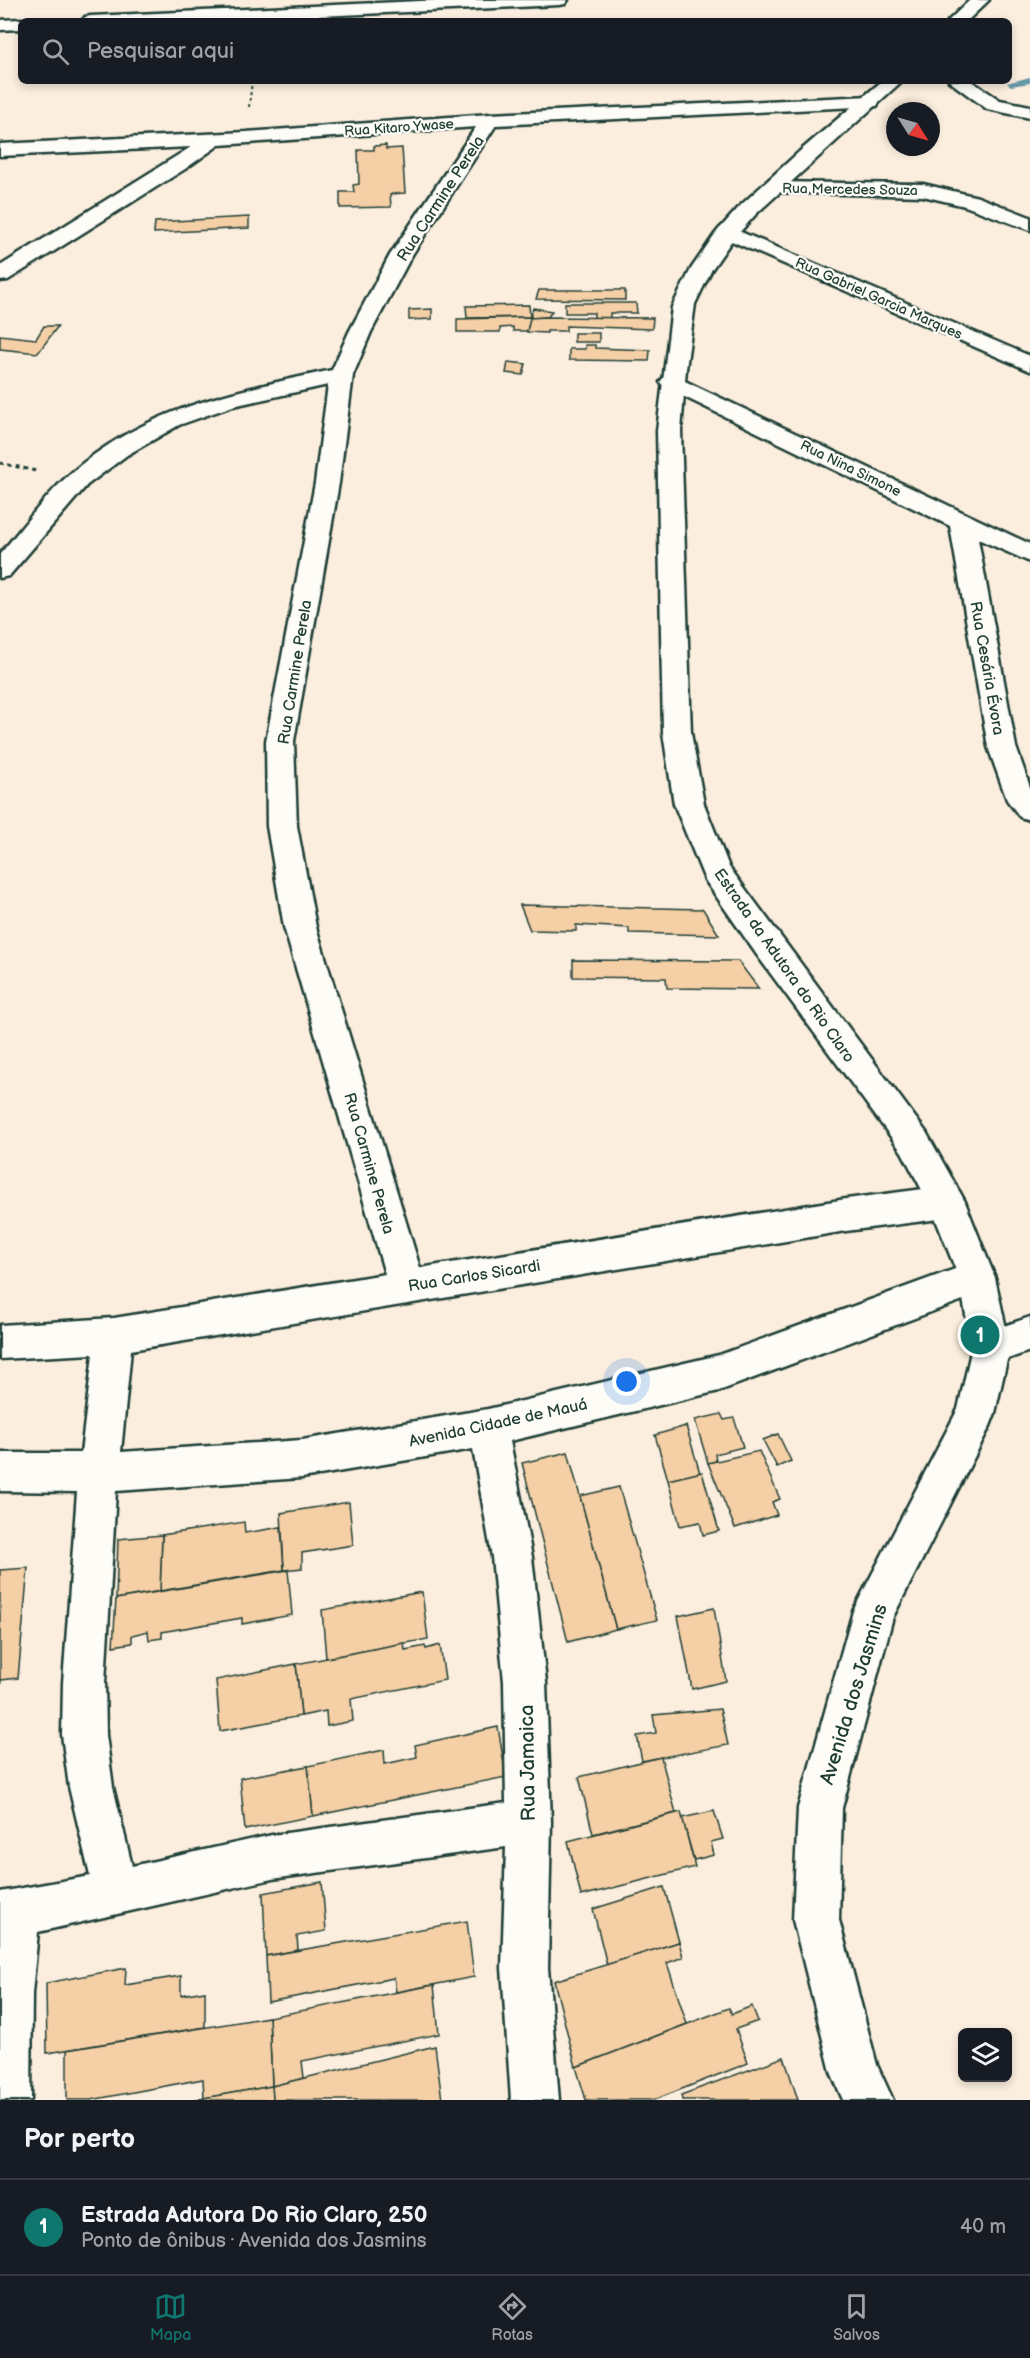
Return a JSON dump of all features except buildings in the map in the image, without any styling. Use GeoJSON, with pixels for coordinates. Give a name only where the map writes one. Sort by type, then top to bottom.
{"type":"FeatureCollection","features":[{"type":"Feature","properties":{"kind":"street"},"geometry":{"type":"LineString","coordinates":[[158,18],[559,0]]}},
{"type":"Feature","properties":{"kind":"street"},"geometry":{"type":"LineString","coordinates":[[960,18],[980,0]]}},
{"type":"Feature","properties":{"kind":"street"},"geometry":{"type":"LineString","coordinates":[[0,25],[18,24]]}},
{"type":"Feature","properties":{"kind":"street","name":"Estrada da Adutora do Rio Claro"},"geometry":{"type":"LineString","coordinates":[[890,84],[772,188],[727,232],[699,273],[684,302],[672,382],[669,443],[677,733],[688,804],[716,872],[768,946],[914,1142],[947,1202]]}},
{"type":"Feature","properties":{"kind":"street"},"geometry":{"type":"LineString","coordinates":[[962,84],[994,105],[1030,112]]}},
{"type":"Feature","properties":{"kind":"street","name":"Rua Kitaro Ywase"},"geometry":{"type":"LineString","coordinates":[[0,150],[215,139],[490,120],[870,102]]}},
{"type":"Feature","properties":{"kind":"street","name":"Rua Carmine Perela"},"geometry":{"type":"LineString","coordinates":[[407,1286],[300,927],[282,826],[280,741],[327,483],[341,375],[360,332],[401,255],[490,120]]}},
{"type":"Feature","properties":{"kind":"street"},"geometry":{"type":"LineString","coordinates":[[0,274],[178,165],[215,139]]}},
{"type":"Feature","properties":{"kind":"street","name":"Rua Mercedes Souza"},"geometry":{"type":"LineString","coordinates":[[772,188],[922,190],[971,201],[1030,224]]}},
{"type":"Feature","properties":{"kind":"street","name":"Rua Gabriel Garcia Marques"},"geometry":{"type":"LineString","coordinates":[[727,232],[1030,364]]}},
{"type":"Feature","properties":{"kind":"street"},"geometry":{"type":"LineString","coordinates":[[0,570],[78,480],[118,450],[171,420],[226,400],[341,375]]}},
{"type":"Feature","properties":{"kind":"street","name":"Rua Nina Simone"},"geometry":{"type":"LineString","coordinates":[[672,382],[1030,554]]}},
{"type":"Feature","properties":{"kind":"street","name":"Rua Cesária Évora"},"geometry":{"type":"LineString","coordinates":[[963,521],[1002,747],[1017,792],[1030,809]]}},
{"type":"Feature","properties":{"kind":"street","name":"Rua Carlos Sicardi"},"geometry":{"type":"LineString","coordinates":[[0,1342],[114,1335],[846,1215],[947,1202]]}},
{"type":"Feature","properties":{"kind":"street","name":"Avenida dos Jasmins"},"geometry":{"type":"LineString","coordinates":[[869,2100],[855,2072],[816,1920],[820,1808],[874,1611],[976,1413],[991,1347],[977,1278],[947,1202]]}},
{"type":"Feature","properties":{"kind":"street","name":"Avenida Cidade de Mauá"},"geometry":{"type":"LineString","coordinates":[[0,1472],[100,1473],[302,1460],[488,1428],[719,1373],[977,1278]]}},
{"type":"Feature","properties":{"kind":"street"},"geometry":{"type":"LineString","coordinates":[[991,1347],[1030,1334]]}},
{"type":"Feature","properties":{"kind":"street"},"geometry":{"type":"LineString","coordinates":[[114,1335],[93,1525],[84,1683],[84,1735],[91,1787],[116,1892]]}},
{"type":"Feature","properties":{"kind":"street","name":"Rua Jamaica"},"geometry":{"type":"LineString","coordinates":[[488,1428],[512,1557],[525,1682],[529,1822],[525,1968],[535,2100]]}},
{"type":"Feature","properties":{"kind":"street"},"geometry":{"type":"LineString","coordinates":[[7,2100],[8,1914],[271,1857],[529,1822]]}},
{"type":"Feature","properties":{"kind":"waterway"},"geometry":{"type":"LineString","coordinates":[[1012,83],[1030,80]]}},
{"type":"Feature","properties":{"kind":"place","name":"Estrada Adutora Do Rio Claro, 250"},"geometry":{"type":"Point","coordinates":[980,1335]}}]}
